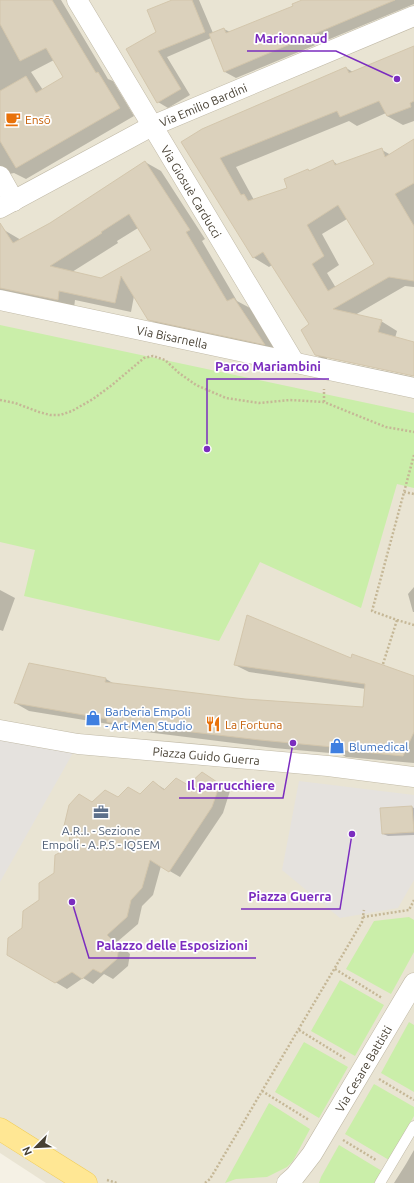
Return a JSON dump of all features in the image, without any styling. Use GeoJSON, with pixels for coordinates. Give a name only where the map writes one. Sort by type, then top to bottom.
{"type":"FeatureCollection","features":[{"type":"Feature","properties":{"kind":"main road"},"geometry":{"type":"LineString","coordinates":[[0,1129],[86,1183]]}},
{"type":"Feature","properties":{"kind":"street","name":"Via Giosuè Carducci"},"geometry":{"type":"LineString","coordinates":[[77,0],[294,362]]}},
{"type":"Feature","properties":{"kind":"street","name":"Via Emilio Bardini"},"geometry":{"type":"LineString","coordinates":[[7,205],[152,126],[414,16]]}},
{"type":"Feature","properties":{"kind":"street"},"geometry":{"type":"LineString","coordinates":[[0,176],[7,205]]}},
{"type":"Feature","properties":{"kind":"street","name":"Via Bisarnella"},"geometry":{"type":"LineString","coordinates":[[0,300],[414,388]]}},
{"type":"Feature","properties":{"kind":"street","name":"Piazza Guido Guerra"},"geometry":{"type":"LineString","coordinates":[[0,730],[78,744],[328,766],[414,777]]}},
{"type":"Feature","properties":{"kind":"street","name":"Via Cesare Battisti"},"geometry":{"type":"LineString","coordinates":[[287,1183],[295,1176],[312,1154],[414,983]]}},
{"type":"Feature","properties":{"kind":"street","name":"Via Cesare Battisti"},"geometry":{"type":"LineString","coordinates":[[301,1183],[312,1154]]}},
{"type":"Feature","properties":{"kind":"lane"},"geometry":{"type":"LineString","coordinates":[[380,1183],[414,1126]]}},
{"type":"Feature","properties":{"kind":"path"},"geometry":{"type":"LineString","coordinates":[[0,400],[15,403],[50,415],[60,415],[72,411],[93,399],[144,358],[153,356],[165,360],[179,373],[196,385],[226,398],[259,403],[290,400],[324,402],[386,427],[414,432]]}},
{"type":"Feature","properties":{"kind":"path"},"geometry":{"type":"LineString","coordinates":[[414,455],[372,611],[414,625]]}},
{"type":"Feature","properties":{"kind":"path"},"geometry":{"type":"LineString","coordinates":[[404,492],[414,494]]}},
{"type":"Feature","properties":{"kind":"path"},"geometry":{"type":"LineString","coordinates":[[383,664],[397,620]]}},
{"type":"Feature","properties":{"kind":"path"},"geometry":{"type":"LineString","coordinates":[[363,917],[409,910],[414,900]]}},
{"type":"Feature","properties":{"kind":"path"},"geometry":{"type":"LineString","coordinates":[[205,1183],[210,1179],[335,969],[362,922],[364,910]]}},
{"type":"Feature","properties":{"kind":"path"},"geometry":{"type":"LineString","coordinates":[[335,969],[399,1008]]}},
{"type":"Feature","properties":{"kind":"shaded area"},"geometry":{"type":"Polygon","coordinates":[[[0,0],[414,0],[414,1183],[46,1183],[0,1153],[0,0]]]}},
{"type":"Feature","properties":{"kind":"shaded area"},"geometry":{"type":"Polygon","coordinates":[[[0,730],[78,744],[0,882],[0,730]]]}},
{"type":"Feature","properties":{"kind":"shaded area"},"geometry":{"type":"Polygon","coordinates":[[[299,781],[414,795],[414,880],[398,908],[340,918],[282,870],[299,781]]]}},
{"type":"Feature","properties":{"kind":"green space"},"geometry":{"type":"Polygon","coordinates":[[[0,325],[414,413],[414,488],[397,484],[361,608],[260,562],[219,641],[24,596],[35,550],[0,542],[0,325]]]}},
{"type":"Feature","properties":{"kind":"green space"},"geometry":{"type":"Polygon","coordinates":[[[409,917],[414,920],[414,952],[391,994],[346,969],[374,921],[409,917]]]}},
{"type":"Feature","properties":{"kind":"green space"},"geometry":{"type":"Polygon","coordinates":[[[340,980],[384,1005],[355,1056],[311,1031],[340,980]]]}},
{"type":"Feature","properties":{"kind":"green space"},"geometry":{"type":"Polygon","coordinates":[[[409,1022],[414,1025],[414,1092],[381,1073],[409,1022]]]}},
{"type":"Feature","properties":{"kind":"green space"},"geometry":{"type":"Polygon","coordinates":[[[304,1042],[348,1067],[319,1118],[275,1092],[304,1042]]]}},
{"type":"Feature","properties":{"kind":"green space"},"geometry":{"type":"Polygon","coordinates":[[[374,1084],[414,1107],[414,1116],[389,1160],[345,1134],[374,1084]]]}},
{"type":"Feature","properties":{"kind":"green space"},"geometry":{"type":"Polygon","coordinates":[[[269,1103],[310,1129],[293,1161],[287,1167],[267,1177],[236,1179],[225,1183],[269,1103]]]}},
{"type":"Feature","properties":{"kind":"green space"},"geometry":{"type":"Polygon","coordinates":[[[339,1145],[382,1171],[374,1183],[319,1183],[339,1145]]]}},
{"type":"Feature","properties":{"kind":"building"},"geometry":{"type":"Polygon","coordinates":[[[0,0],[52,0],[96,73],[98,72],[120,108],[16,168],[0,141],[0,91],[26,76],[36,93],[63,77],[46,48],[20,61],[0,24],[0,0]]]}},
{"type":"Feature","properties":{"kind":"building"},"geometry":{"type":"Polygon","coordinates":[[[172,0],[192,0],[205,32],[158,51],[181,89],[157,103],[126,49],[156,32],[147,10],[172,0]]]}},
{"type":"Feature","properties":{"kind":"building"},"geometry":{"type":"Polygon","coordinates":[[[302,0],[395,0],[224,72],[209,34],[224,28],[226,33],[293,6],[292,4],[302,0]]]}},
{"type":"Feature","properties":{"kind":"building"},"geometry":{"type":"Polygon","coordinates":[[[414,46],[414,101],[410,103],[411,107],[387,116],[379,101],[340,117],[337,111],[220,158],[241,195],[244,194],[248,201],[287,188],[284,179],[308,169],[309,171],[333,160],[335,165],[382,148],[385,157],[414,139],[414,183],[395,194],[414,226],[414,281],[389,277],[333,309],[382,320],[378,332],[414,342],[414,376],[315,355],[301,330],[309,324],[263,252],[253,258],[181,142],[202,129],[346,67],[349,73],[414,46]],[[338,205],[307,225],[324,256],[312,264],[328,291],[374,264],[338,205]]]}},
{"type":"Feature","properties":{"kind":"building"},"geometry":{"type":"Polygon","coordinates":[[[145,161],[190,230],[186,232],[227,301],[234,298],[265,345],[148,320],[121,276],[115,303],[59,291],[58,300],[0,288],[0,223],[13,243],[50,223],[145,161]],[[129,214],[50,266],[101,278],[151,250],[129,214]]]}},
{"type":"Feature","properties":{"kind":"building"},"geometry":{"type":"Polygon","coordinates":[[[247,615],[351,658],[352,654],[414,676],[414,732],[403,756],[107,722],[107,719],[14,703],[29,663],[106,678],[105,682],[245,699],[363,707],[365,684],[234,665],[247,615]]]}},
{"type":"Feature","properties":{"kind":"building"},"geometry":{"type":"Polygon","coordinates":[[[202,772],[220,784],[212,807],[169,872],[150,860],[142,888],[131,900],[127,917],[107,935],[119,947],[117,959],[101,973],[93,969],[82,979],[72,972],[55,983],[7,955],[8,938],[22,928],[23,911],[39,900],[39,883],[54,873],[55,855],[69,848],[70,830],[64,826],[69,805],[79,794],[92,802],[105,790],[118,797],[128,787],[140,794],[153,781],[164,790],[176,778],[188,785],[202,772]]]}},
{"type":"Feature","properties":{"kind":"building"},"geometry":{"type":"Polygon","coordinates":[[[412,806],[414,832],[382,834],[380,808],[412,806]]]}},
{"type":"Feature","properties":{"kind":"place","name":"Marionnaud"},"geometry":{"type":"Point","coordinates":[397,79]}},
{"type":"Feature","properties":{"kind":"place","name":"Ensō"},"geometry":{"type":"Point","coordinates":[13,119]}},
{"type":"Feature","properties":{"kind":"place","name":"Parco Mariambini"},"geometry":{"type":"Point","coordinates":[207,449]}},
{"type":"Feature","properties":{"kind":"place","name":"Barberia Empoli - Art Men Studio"},"geometry":{"type":"Point","coordinates":[93,718]}},
{"type":"Feature","properties":{"kind":"place","name":"La Fortuna"},"geometry":{"type":"Point","coordinates":[213,724]}},
{"type":"Feature","properties":{"kind":"place","name":"Il parrucchiere"},"geometry":{"type":"Point","coordinates":[293,743]}},
{"type":"Feature","properties":{"kind":"place","name":"Blumedical"},"geometry":{"type":"Point","coordinates":[337,746]}},
{"type":"Feature","properties":{"kind":"place","name":"A.R.I. - Sezione Empoli - A.P.S - IQ5EM"},"geometry":{"type":"Point","coordinates":[101,812]}},
{"type":"Feature","properties":{"kind":"place","name":"Piazza Guerra"},"geometry":{"type":"Point","coordinates":[352,834]}},
{"type":"Feature","properties":{"kind":"place","name":"Palazzo delle Esposizioni"},"geometry":{"type":"Point","coordinates":[72,902]}}]}
